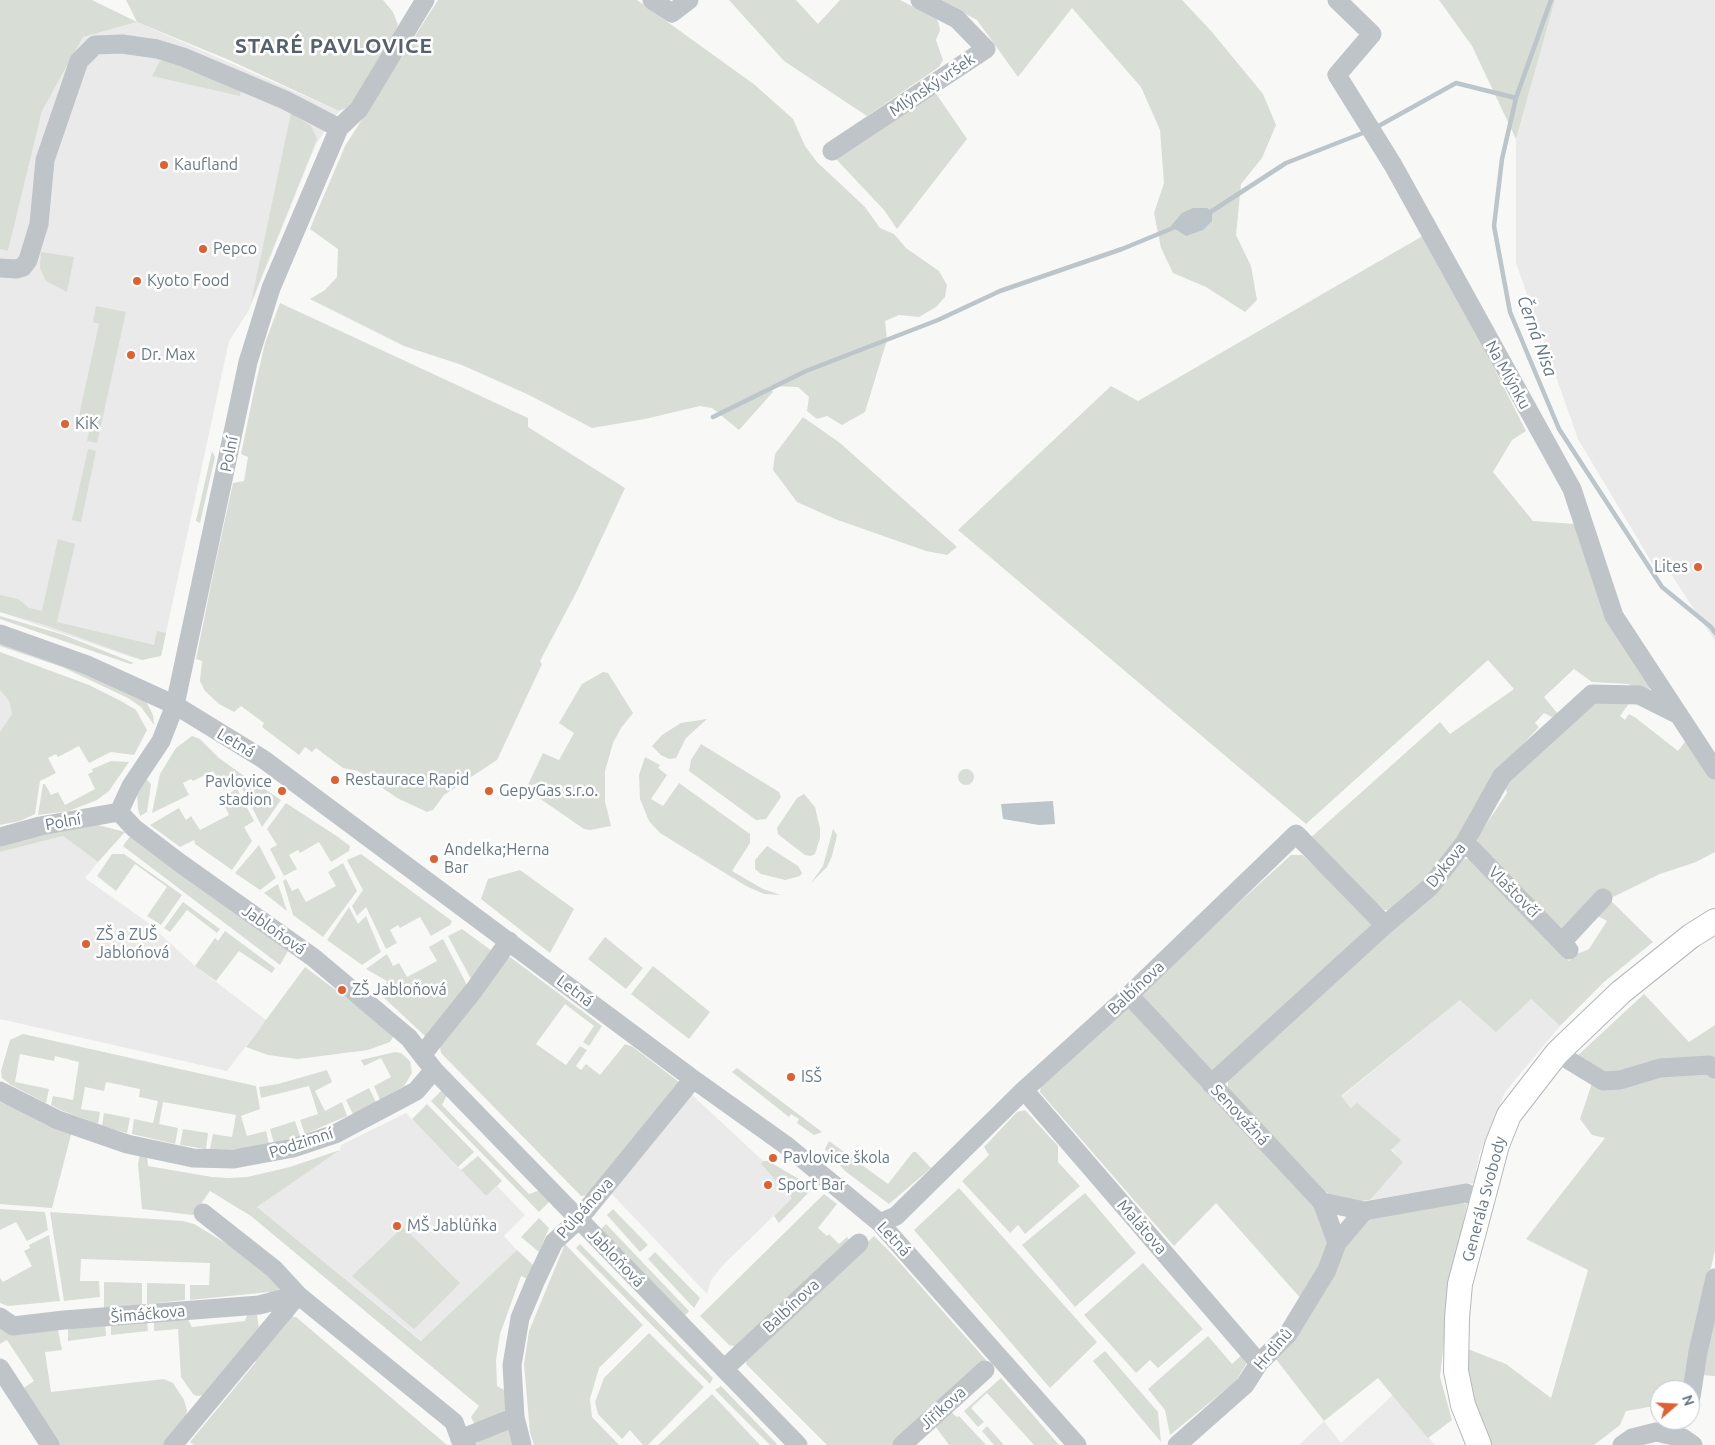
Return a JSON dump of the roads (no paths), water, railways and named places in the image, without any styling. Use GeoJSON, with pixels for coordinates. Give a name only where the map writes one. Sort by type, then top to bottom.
{"type":"FeatureCollection","features":[{"type":"Feature","properties":{"kind":"main road","name":"Generála Svobody"},"geometry":{"type":"LineString","coordinates":[[1478,1445],[1463,1405],[1456,1371],[1460,1284],[1484,1200],[1497,1144],[1509,1115],[1558,1053],[1621,992],[1691,936],[1715,921]]}},
{"type":"Feature","properties":{"kind":"street","name":"Polní"},"geometry":{"type":"LineString","coordinates":[[0,837],[40,826],[120,812],[130,786],[161,741],[174,705],[218,510],[248,362],[271,288],[339,128],[359,109],[426,0]]}},
{"type":"Feature","properties":{"kind":"street"},"geometry":{"type":"LineString","coordinates":[[652,0],[672,13],[689,0]]}},
{"type":"Feature","properties":{"kind":"street","name":"Mlýnský vršek"},"geometry":{"type":"LineString","coordinates":[[832,151],[986,49],[957,19],[920,0]]}},
{"type":"Feature","properties":{"kind":"street","name":"Na Mlýnku"},"geometry":{"type":"LineString","coordinates":[[1337,0],[1372,34],[1337,75],[1393,165],[1572,489],[1614,616],[1715,770]]}},
{"type":"Feature","properties":{"kind":"street"},"geometry":{"type":"LineString","coordinates":[[0,268],[16,269],[22,267],[28,260],[38,224],[45,160],[79,61],[95,45],[122,44],[157,49],[183,57],[285,100],[339,128]]}},
{"type":"Feature","properties":{"kind":"street","name":"Letná"},"geometry":{"type":"LineString","coordinates":[[0,634],[87,665],[174,705],[263,760],[693,1079],[788,1146],[880,1223],[1077,1445]]}},
{"type":"Feature","properties":{"kind":"street","name":"Dykova"},"geometry":{"type":"LineString","coordinates":[[1212,1084],[1385,925],[1430,887],[1465,842],[1502,776],[1592,694],[1639,695],[1680,715]]}},
{"type":"Feature","properties":{"kind":"street","name":"Jabloňová"},"geometry":{"type":"LineString","coordinates":[[120,812],[134,828],[180,863],[314,958],[409,1038],[422,1055]]}},
{"type":"Feature","properties":{"kind":"street","name":"Balbínova"},"geometry":{"type":"LineString","coordinates":[[880,1223],[896,1216],[1024,1090],[1129,995],[1296,834],[1385,925]]}},
{"type":"Feature","properties":{"kind":"street","name":"Vlaštovčí"},"geometry":{"type":"LineString","coordinates":[[1465,842],[1566,946],[1603,898]]}},
{"type":"Feature","properties":{"kind":"street"},"geometry":{"type":"LineString","coordinates":[[434,1070],[422,1055],[474,990],[509,941]]}},
{"type":"Feature","properties":{"kind":"street","name":"Senovážná"},"geometry":{"type":"LineString","coordinates":[[1129,995],[1322,1202],[1337,1243]]}},
{"type":"Feature","properties":{"kind":"street"},"geometry":{"type":"LineString","coordinates":[[1558,1053],[1603,1081],[1620,1080],[1660,1068],[1709,1065],[1715,1070]]}},
{"type":"Feature","properties":{"kind":"street","name":"Jabloňová"},"geometry":{"type":"LineString","coordinates":[[434,1070],[798,1445]]}},
{"type":"Feature","properties":{"kind":"street","name":"Podzimní"},"geometry":{"type":"LineString","coordinates":[[0,1091],[58,1120],[127,1144],[193,1158],[234,1159],[268,1154],[334,1134],[416,1091],[434,1070]]}},
{"type":"Feature","properties":{"kind":"street","name":"Půlpánova"},"geometry":{"type":"LineString","coordinates":[[522,1445],[515,1417],[512,1365],[520,1318],[554,1242],[578,1220],[693,1079]]}},
{"type":"Feature","properties":{"kind":"street","name":"Malátova"},"geometry":{"type":"LineString","coordinates":[[1024,1090],[1260,1363]]}},
{"type":"Feature","properties":{"kind":"street"},"geometry":{"type":"LineString","coordinates":[[1322,1202],[1364,1211],[1466,1193],[1484,1200]]}},
{"type":"Feature","properties":{"kind":"street","name":"Hrdinů"},"geometry":{"type":"LineString","coordinates":[[1177,1445],[1245,1385],[1260,1363],[1288,1334],[1327,1270],[1337,1243],[1364,1211]]}},
{"type":"Feature","properties":{"kind":"street"},"geometry":{"type":"LineString","coordinates":[[203,1213],[274,1269],[298,1296],[454,1422],[463,1442],[515,1417]]}},
{"type":"Feature","properties":{"kind":"street","name":"Balbínova"},"geometry":{"type":"LineString","coordinates":[[724,1369],[859,1243]]}},
{"type":"Feature","properties":{"kind":"street"},"geometry":{"type":"LineString","coordinates":[[1694,1380],[1715,1278]]}},
{"type":"Feature","properties":{"kind":"street"},"geometry":{"type":"LineString","coordinates":[[176,1444],[298,1296]]}},
{"type":"Feature","properties":{"kind":"street","name":"Šimáčkova"},"geometry":{"type":"LineString","coordinates":[[0,1317],[13,1326],[64,1320],[260,1305],[298,1296]]}},
{"type":"Feature","properties":{"kind":"street"},"geometry":{"type":"LineString","coordinates":[[0,1368],[50,1445]]}},
{"type":"Feature","properties":{"kind":"street","name":"Jiříkova"},"geometry":{"type":"LineString","coordinates":[[902,1445],[984,1370]]}},
{"type":"Feature","properties":{"kind":"street"},"geometry":{"type":"LineString","coordinates":[[1622,1445],[1632,1438],[1656,1432],[1683,1438],[1693,1445]]}},
{"type":"Feature","properties":{"kind":"waterway","name":"Černá Nisa"},"geometry":{"type":"LineString","coordinates":[[1551,0],[1516,98],[1502,159],[1494,226],[1510,312],[1559,429],[1662,587],[1711,627],[1715,633]]}},
{"type":"Feature","properties":{"kind":"waterway"},"geometry":{"type":"LineString","coordinates":[[1375,128],[1456,83],[1516,98]]}},
{"type":"Feature","properties":{"kind":"waterway"},"geometry":{"type":"LineString","coordinates":[[1209,213],[1286,163],[1368,131]]}},
{"type":"Feature","properties":{"kind":"waterway"},"geometry":{"type":"LineString","coordinates":[[713,417],[806,371],[938,320],[1000,291],[1122,249],[1178,226]]}},
{"type":"Feature","properties":{"kind":"place","name":"Kaufland"},"geometry":{"type":"Point","coordinates":[164,165]}},
{"type":"Feature","properties":{"kind":"place","name":"Pepco"},"geometry":{"type":"Point","coordinates":[203,249]}},
{"type":"Feature","properties":{"kind":"place","name":"Kyoto Food"},"geometry":{"type":"Point","coordinates":[137,281]}},
{"type":"Feature","properties":{"kind":"place","name":"Dr. Max"},"geometry":{"type":"Point","coordinates":[131,355]}},
{"type":"Feature","properties":{"kind":"place","name":"KiK"},"geometry":{"type":"Point","coordinates":[65,424]}},
{"type":"Feature","properties":{"kind":"place","name":"Lites"},"geometry":{"type":"Point","coordinates":[1698,567]}},
{"type":"Feature","properties":{"kind":"place","name":"Restaurace Rapid"},"geometry":{"type":"Point","coordinates":[335,780]}},
{"type":"Feature","properties":{"kind":"place","name":"Pavlovice stadion"},"geometry":{"type":"Point","coordinates":[282,791]}},
{"type":"Feature","properties":{"kind":"place","name":"GepyGas s.r.o."},"geometry":{"type":"Point","coordinates":[489,791]}},
{"type":"Feature","properties":{"kind":"place","name":"Andelka;Herna Bar"},"geometry":{"type":"Point","coordinates":[434,859]}},
{"type":"Feature","properties":{"kind":"place","name":"ZŠ a ZUŠ Jablońová"},"geometry":{"type":"Point","coordinates":[86,944]}},
{"type":"Feature","properties":{"kind":"place","name":"ZŠ Jabloňová"},"geometry":{"type":"Point","coordinates":[342,990]}},
{"type":"Feature","properties":{"kind":"place","name":"ISŠ"},"geometry":{"type":"Point","coordinates":[791,1077]}},
{"type":"Feature","properties":{"kind":"place","name":"Pavlovice škola"},"geometry":{"type":"Point","coordinates":[773,1158]}},
{"type":"Feature","properties":{"kind":"place","name":"Sport Bar"},"geometry":{"type":"Point","coordinates":[768,1185]}},
{"type":"Feature","properties":{"kind":"place","name":"MŠ Jablůňka"},"geometry":{"type":"Point","coordinates":[397,1226]}},
{"type":"Feature","properties":{"kind":"district","name":"STARÉ PAVLOVICE"},"geometry":{"type":"Point","coordinates":[334,46]}}]}
